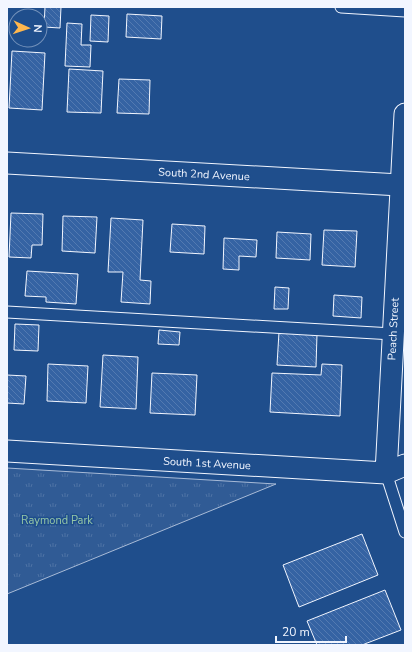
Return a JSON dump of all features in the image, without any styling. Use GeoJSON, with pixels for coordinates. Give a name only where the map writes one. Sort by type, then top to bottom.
{"type":"FeatureCollection","features":[{"type":"Feature","properties":{"kind":"street","name":"Peach Street"},"geometry":{"type":"LineString","coordinates":[[396,469],[393,334],[405,114]]}},
{"type":"Feature","properties":{"kind":"street","name":"South 2nd Avenue"},"geometry":{"type":"LineString","coordinates":[[7,163],[400,185]]}},
{"type":"Feature","properties":{"kind":"street","name":"South 1st Avenue"},"geometry":{"type":"LineString","coordinates":[[7,451],[396,469]]}},
{"type":"Feature","properties":{"kind":"lane"},"geometry":{"type":"LineString","coordinates":[[341,7],[405,11]]}},
{"type":"Feature","properties":{"kind":"lane"},"geometry":{"type":"LineString","coordinates":[[7,312],[393,334]]}},
{"type":"Feature","properties":{"kind":"lane"},"geometry":{"type":"LineString","coordinates":[[396,469],[405,532]]}},
{"type":"Feature","properties":{"kind":"green space","name":"Raymond Park"},"geometry":{"type":"Polygon","coordinates":[[[7,468],[276,484],[7,594],[7,468]]]}},
{"type":"Feature","properties":{"kind":"building"},"geometry":{"type":"Polygon","coordinates":[[[61,7],[60,28],[48,27],[48,8],[45,8],[61,7]]]}},
{"type":"Feature","properties":{"kind":"building"},"geometry":{"type":"Polygon","coordinates":[[[127,14],[162,16],[161,39],[126,37],[127,14]]]}},
{"type":"Feature","properties":{"kind":"building"},"geometry":{"type":"Polygon","coordinates":[[[91,15],[109,16],[108,42],[90,41],[91,15]]]}},
{"type":"Feature","properties":{"kind":"building"},"geometry":{"type":"Polygon","coordinates":[[[67,23],[82,24],[81,45],[91,45],[90,67],[65,66],[67,23]]]}},
{"type":"Feature","properties":{"kind":"building"},"geometry":{"type":"Polygon","coordinates":[[[12,51],[45,53],[42,110],[9,108],[12,51]]]}},
{"type":"Feature","properties":{"kind":"building"},"geometry":{"type":"Polygon","coordinates":[[[69,69],[103,71],[101,113],[67,112],[69,69]]]}},
{"type":"Feature","properties":{"kind":"building"},"geometry":{"type":"Polygon","coordinates":[[[119,79],[150,80],[149,114],[117,113],[119,79]]]}},
{"type":"Feature","properties":{"kind":"building"},"geometry":{"type":"Polygon","coordinates":[[[11,213],[43,214],[42,245],[32,245],[31,258],[9,257],[11,213]]]}},
{"type":"Feature","properties":{"kind":"building"},"geometry":{"type":"Polygon","coordinates":[[[63,216],[97,217],[95,253],[62,251],[63,216]]]}},
{"type":"Feature","properties":{"kind":"building"},"geometry":{"type":"Polygon","coordinates":[[[111,218],[143,220],[140,280],[151,281],[150,304],[121,302],[123,272],[108,272],[111,218]]]}},
{"type":"Feature","properties":{"kind":"building"},"geometry":{"type":"Polygon","coordinates":[[[172,224],[205,226],[204,254],[170,252],[172,224]]]}},
{"type":"Feature","properties":{"kind":"building"},"geometry":{"type":"Polygon","coordinates":[[[324,230],[357,231],[355,267],[322,265],[324,230]]]}},
{"type":"Feature","properties":{"kind":"building"},"geometry":{"type":"Polygon","coordinates":[[[277,232],[311,234],[310,260],[276,258],[277,232]]]}},
{"type":"Feature","properties":{"kind":"building"},"geometry":{"type":"Polygon","coordinates":[[[224,238],[257,240],[256,257],[239,256],[239,270],[223,269],[224,238]]]}},
{"type":"Feature","properties":{"kind":"building"},"geometry":{"type":"Polygon","coordinates":[[[27,271],[78,274],[76,304],[46,302],[46,297],[25,296],[27,271]]]}},
{"type":"Feature","properties":{"kind":"building"},"geometry":{"type":"Polygon","coordinates":[[[275,287],[289,288],[288,309],[274,309],[275,287]]]}},
{"type":"Feature","properties":{"kind":"building"},"geometry":{"type":"Polygon","coordinates":[[[334,295],[362,297],[361,318],[333,316],[334,295]]]}},
{"type":"Feature","properties":{"kind":"building"},"geometry":{"type":"Polygon","coordinates":[[[15,324],[39,325],[38,351],[14,350],[15,324]]]}},
{"type":"Feature","properties":{"kind":"building"},"geometry":{"type":"Polygon","coordinates":[[[159,330],[180,332],[179,345],[158,344],[159,330]]]}},
{"type":"Feature","properties":{"kind":"building"},"geometry":{"type":"Polygon","coordinates":[[[279,332],[317,334],[316,367],[277,365],[279,332]]]}},
{"type":"Feature","properties":{"kind":"building"},"geometry":{"type":"Polygon","coordinates":[[[103,355],[138,357],[136,409],[100,407],[103,355]]]}},
{"type":"Feature","properties":{"kind":"building"},"geometry":{"type":"Polygon","coordinates":[[[48,364],[88,366],[86,403],[47,401],[48,364]]]}},
{"type":"Feature","properties":{"kind":"building"},"geometry":{"type":"Polygon","coordinates":[[[322,364],[342,365],[340,416],[270,412],[272,373],[321,375],[322,364]]]}},
{"type":"Feature","properties":{"kind":"building"},"geometry":{"type":"Polygon","coordinates":[[[152,373],[197,375],[195,415],[150,413],[152,373]]]}},
{"type":"Feature","properties":{"kind":"building"},"geometry":{"type":"Polygon","coordinates":[[[7,375],[26,376],[24,404],[7,403],[7,375]]]}},
{"type":"Feature","properties":{"kind":"building"},"geometry":{"type":"Polygon","coordinates":[[[362,534],[378,575],[299,607],[283,565],[362,534]]]}},
{"type":"Feature","properties":{"kind":"building"},"geometry":{"type":"Polygon","coordinates":[[[385,590],[401,630],[362,645],[317,645],[307,621],[385,590]]]}}]}
